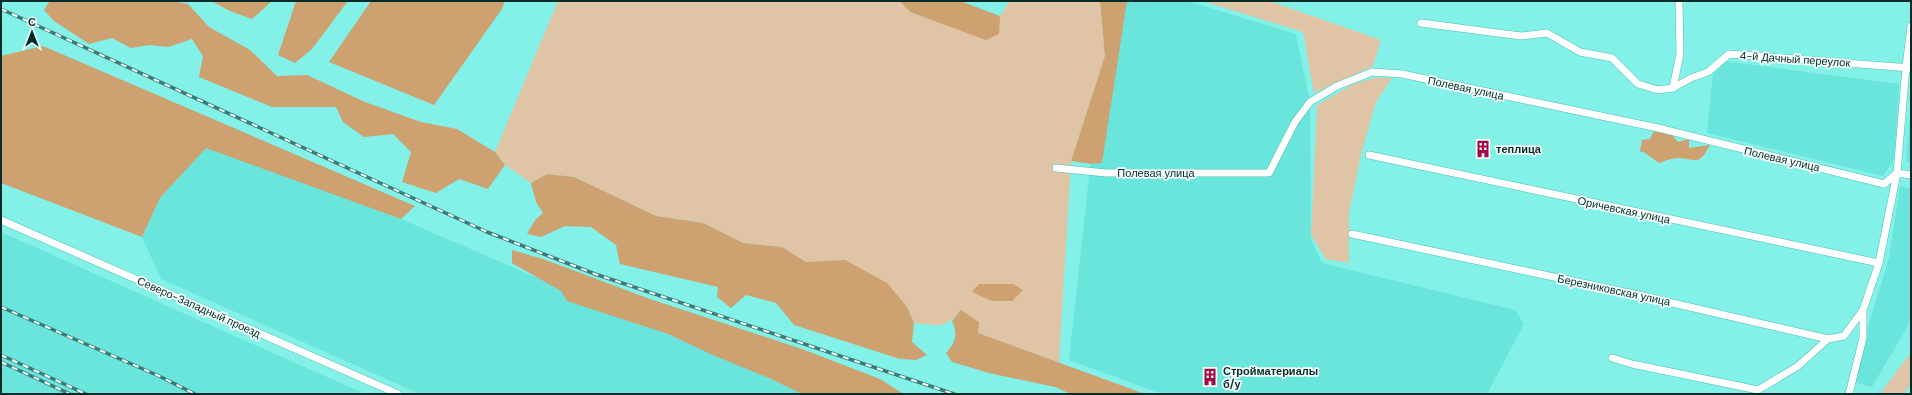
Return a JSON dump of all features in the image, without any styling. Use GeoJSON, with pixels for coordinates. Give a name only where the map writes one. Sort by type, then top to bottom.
{"type":"FeatureCollection","features":[{"type":"Feature","properties":{"kind":"street"},"geometry":{"type":"LineString","coordinates":[[1672,88],[1680,54],[1678,1]]}},
{"type":"Feature","properties":{"kind":"street","name":"4-й Дачный переулок"},"geometry":{"type":"LineString","coordinates":[[1421,23],[1521,36],[1547,33],[1580,52],[1612,58],[1638,84],[1649,89],[1672,88],[1708,72],[1729,54],[1908,67]]}},
{"type":"Feature","properties":{"kind":"street"},"geometry":{"type":"LineString","coordinates":[[1612,358],[1632,364],[1758,390],[1798,366],[1828,339],[1844,336],[1863,310],[1879,263],[1898,173],[1911,26]]}},
{"type":"Feature","properties":{"kind":"street","name":"Полевая улица"},"geometry":{"type":"LineString","coordinates":[[1056,168],[1106,173],[1269,173],[1295,122],[1310,102],[1338,86],[1372,72],[1402,74],[1658,128],[1884,184],[1898,173]]}},
{"type":"Feature","properties":{"kind":"street","name":"Оричевская улица"},"geometry":{"type":"LineString","coordinates":[[1368,155],[1879,263]]}},
{"type":"Feature","properties":{"kind":"street"},"geometry":{"type":"LineString","coordinates":[[1898,173],[1911,175]]}},
{"type":"Feature","properties":{"kind":"street","name":"Северо-Западный проезд"},"geometry":{"type":"LineString","coordinates":[[1,220],[398,394]]}},
{"type":"Feature","properties":{"kind":"street","name":"Березниковская улица"},"geometry":{"type":"LineString","coordinates":[[1352,234],[1629,293],[1828,339]]}},
{"type":"Feature","properties":{"kind":"street"},"geometry":{"type":"LineString","coordinates":[[1849,394],[1863,338],[1863,310]]}},
{"type":"Feature","properties":{"kind":"shaded area"},"geometry":{"type":"Polygon","coordinates":[[[50,1],[170,1],[188,4],[209,27],[250,50],[277,76],[307,75],[365,102],[421,122],[457,129],[495,152],[505,165],[488,189],[459,179],[436,193],[402,182],[411,152],[393,134],[364,137],[343,122],[336,107],[272,107],[199,77],[203,56],[192,39],[168,47],[149,45],[131,48],[112,38],[89,44],[54,21],[44,10],[50,1]]]}},
{"type":"Feature","properties":{"kind":"shaded area"},"geometry":{"type":"Polygon","coordinates":[[[211,1],[272,1],[252,19],[230,11],[211,1]]]}},
{"type":"Feature","properties":{"kind":"shaded area"},"geometry":{"type":"Polygon","coordinates":[[[296,1],[348,1],[312,49],[295,63],[278,55],[296,1]]]}},
{"type":"Feature","properties":{"kind":"shaded area"},"geometry":{"type":"Polygon","coordinates":[[[371,1],[505,1],[502,9],[434,105],[329,62],[371,1]]]}},
{"type":"Feature","properties":{"kind":"shaded area"},"geometry":{"type":"Polygon","coordinates":[[[558,1],[900,1],[910,12],[999,34],[1000,16],[1010,1],[1100,1],[1105,56],[1071,161],[1059,363],[978,333],[961,310],[950,321],[940,325],[914,323],[907,307],[845,260],[806,262],[782,247],[743,243],[703,223],[656,216],[574,177],[547,174],[531,183],[505,165],[495,152],[558,1]]]}},
{"type":"Feature","properties":{"kind":"shaded area"},"geometry":{"type":"Polygon","coordinates":[[[900,1],[960,1],[1000,16],[999,34],[986,40],[910,12],[900,1]]]}},
{"type":"Feature","properties":{"kind":"shaded area"},"geometry":{"type":"Polygon","coordinates":[[[1100,1],[1127,1],[1102,163],[1091,164],[1071,161],[1105,56],[1100,1]]]}},
{"type":"Feature","properties":{"kind":"shaded area"},"geometry":{"type":"Polygon","coordinates":[[[1108,1],[1188,1],[1296,34],[1310,102],[1311,238],[1322,263],[1515,310],[1524,324],[1487,394],[1162,394],[1069,360],[1108,1]]]}},
{"type":"Feature","properties":{"kind":"shaded area"},"geometry":{"type":"Polygon","coordinates":[[[1203,1],[1269,1],[1381,40],[1373,66],[1314,93],[1303,32],[1203,1]]]}},
{"type":"Feature","properties":{"kind":"shaded area"},"geometry":{"type":"Polygon","coordinates":[[[43,46],[415,206],[401,219],[206,148],[160,198],[142,237],[1,183],[1,56],[43,46]]]}},
{"type":"Feature","properties":{"kind":"shaded area"},"geometry":{"type":"Polygon","coordinates":[[[1722,61],[1899,84],[1894,160],[1883,176],[1707,133],[1713,72],[1722,61]]]}},
{"type":"Feature","properties":{"kind":"shaded area"},"geometry":{"type":"Polygon","coordinates":[[[1374,78],[1392,78],[1376,102],[1361,154],[1349,214],[1349,263],[1326,259],[1311,235],[1317,105],[1354,84],[1374,78]]]}},
{"type":"Feature","properties":{"kind":"shaded area"},"geometry":{"type":"Polygon","coordinates":[[[1911,103],[1911,164],[1906,161],[1911,103]]]}},
{"type":"Feature","properties":{"kind":"shaded area"},"geometry":{"type":"Polygon","coordinates":[[[1654,131],[1672,135],[1678,142],[1689,139],[1689,148],[1710,145],[1700,159],[1694,160],[1676,158],[1659,163],[1640,151],[1642,140],[1650,139],[1654,131]]]}},
{"type":"Feature","properties":{"kind":"shaded area"},"geometry":{"type":"Polygon","coordinates":[[[206,147],[401,219],[806,394],[420,394],[161,279],[142,237],[160,198],[206,147]]]}},
{"type":"Feature","properties":{"kind":"shaded area"},"geometry":{"type":"Polygon","coordinates":[[[547,174],[574,177],[656,216],[703,223],[743,243],[782,247],[806,262],[845,260],[887,283],[907,307],[914,323],[912,342],[927,355],[916,360],[900,359],[794,325],[776,303],[746,295],[731,308],[717,297],[718,287],[620,264],[616,245],[591,227],[565,226],[541,237],[527,234],[535,220],[543,213],[536,202],[531,183],[547,174]]]}},
{"type":"Feature","properties":{"kind":"shaded area"},"geometry":{"type":"Polygon","coordinates":[[[1900,186],[1911,189],[1911,320],[1872,387],[1854,382],[1866,333],[1889,258],[1900,186]]]}},
{"type":"Feature","properties":{"kind":"shaded area"},"geometry":{"type":"Polygon","coordinates":[[[1,232],[365,394],[1,394],[1,232]]]}},
{"type":"Feature","properties":{"kind":"shaded area"},"geometry":{"type":"Polygon","coordinates":[[[512,250],[543,259],[650,299],[802,349],[880,379],[902,393],[802,394],[668,334],[567,301],[561,291],[512,263],[512,250]]]}},
{"type":"Feature","properties":{"kind":"shaded area"},"geometry":{"type":"Polygon","coordinates":[[[979,284],[1013,284],[1023,290],[1012,301],[992,301],[972,292],[979,284]]]}},
{"type":"Feature","properties":{"kind":"shaded area"},"geometry":{"type":"Polygon","coordinates":[[[961,310],[979,322],[978,333],[1145,394],[1071,394],[1055,387],[989,373],[952,362],[946,353],[955,338],[955,330],[952,321],[961,310]]]}},
{"type":"Feature","properties":{"kind":"shaded area"},"geometry":{"type":"Polygon","coordinates":[[[1911,352],[1911,383],[1904,394],[1880,394],[1911,352]]]}},
{"type":"Feature","properties":{"kind":"railway"},"geometry":{"type":"LineString","coordinates":[[1,9],[487,232],[595,274],[954,394]]}},
{"type":"Feature","properties":{"kind":"railway"},"geometry":{"type":"LineString","coordinates":[[1,307],[159,376],[195,394]]}},
{"type":"Feature","properties":{"kind":"railway"},"geometry":{"type":"LineString","coordinates":[[1,355],[86,394]]}},
{"type":"Feature","properties":{"kind":"railway"},"geometry":{"type":"LineString","coordinates":[[1,362],[70,394]]}},
{"type":"Feature","properties":{"kind":"place","name":"теплица"},"geometry":{"type":"Point","coordinates":[1483,149]}},
{"type":"Feature","properties":{"kind":"place","name":"Стройматериалы б/у"},"geometry":{"type":"Point","coordinates":[1210,377]}}]}
